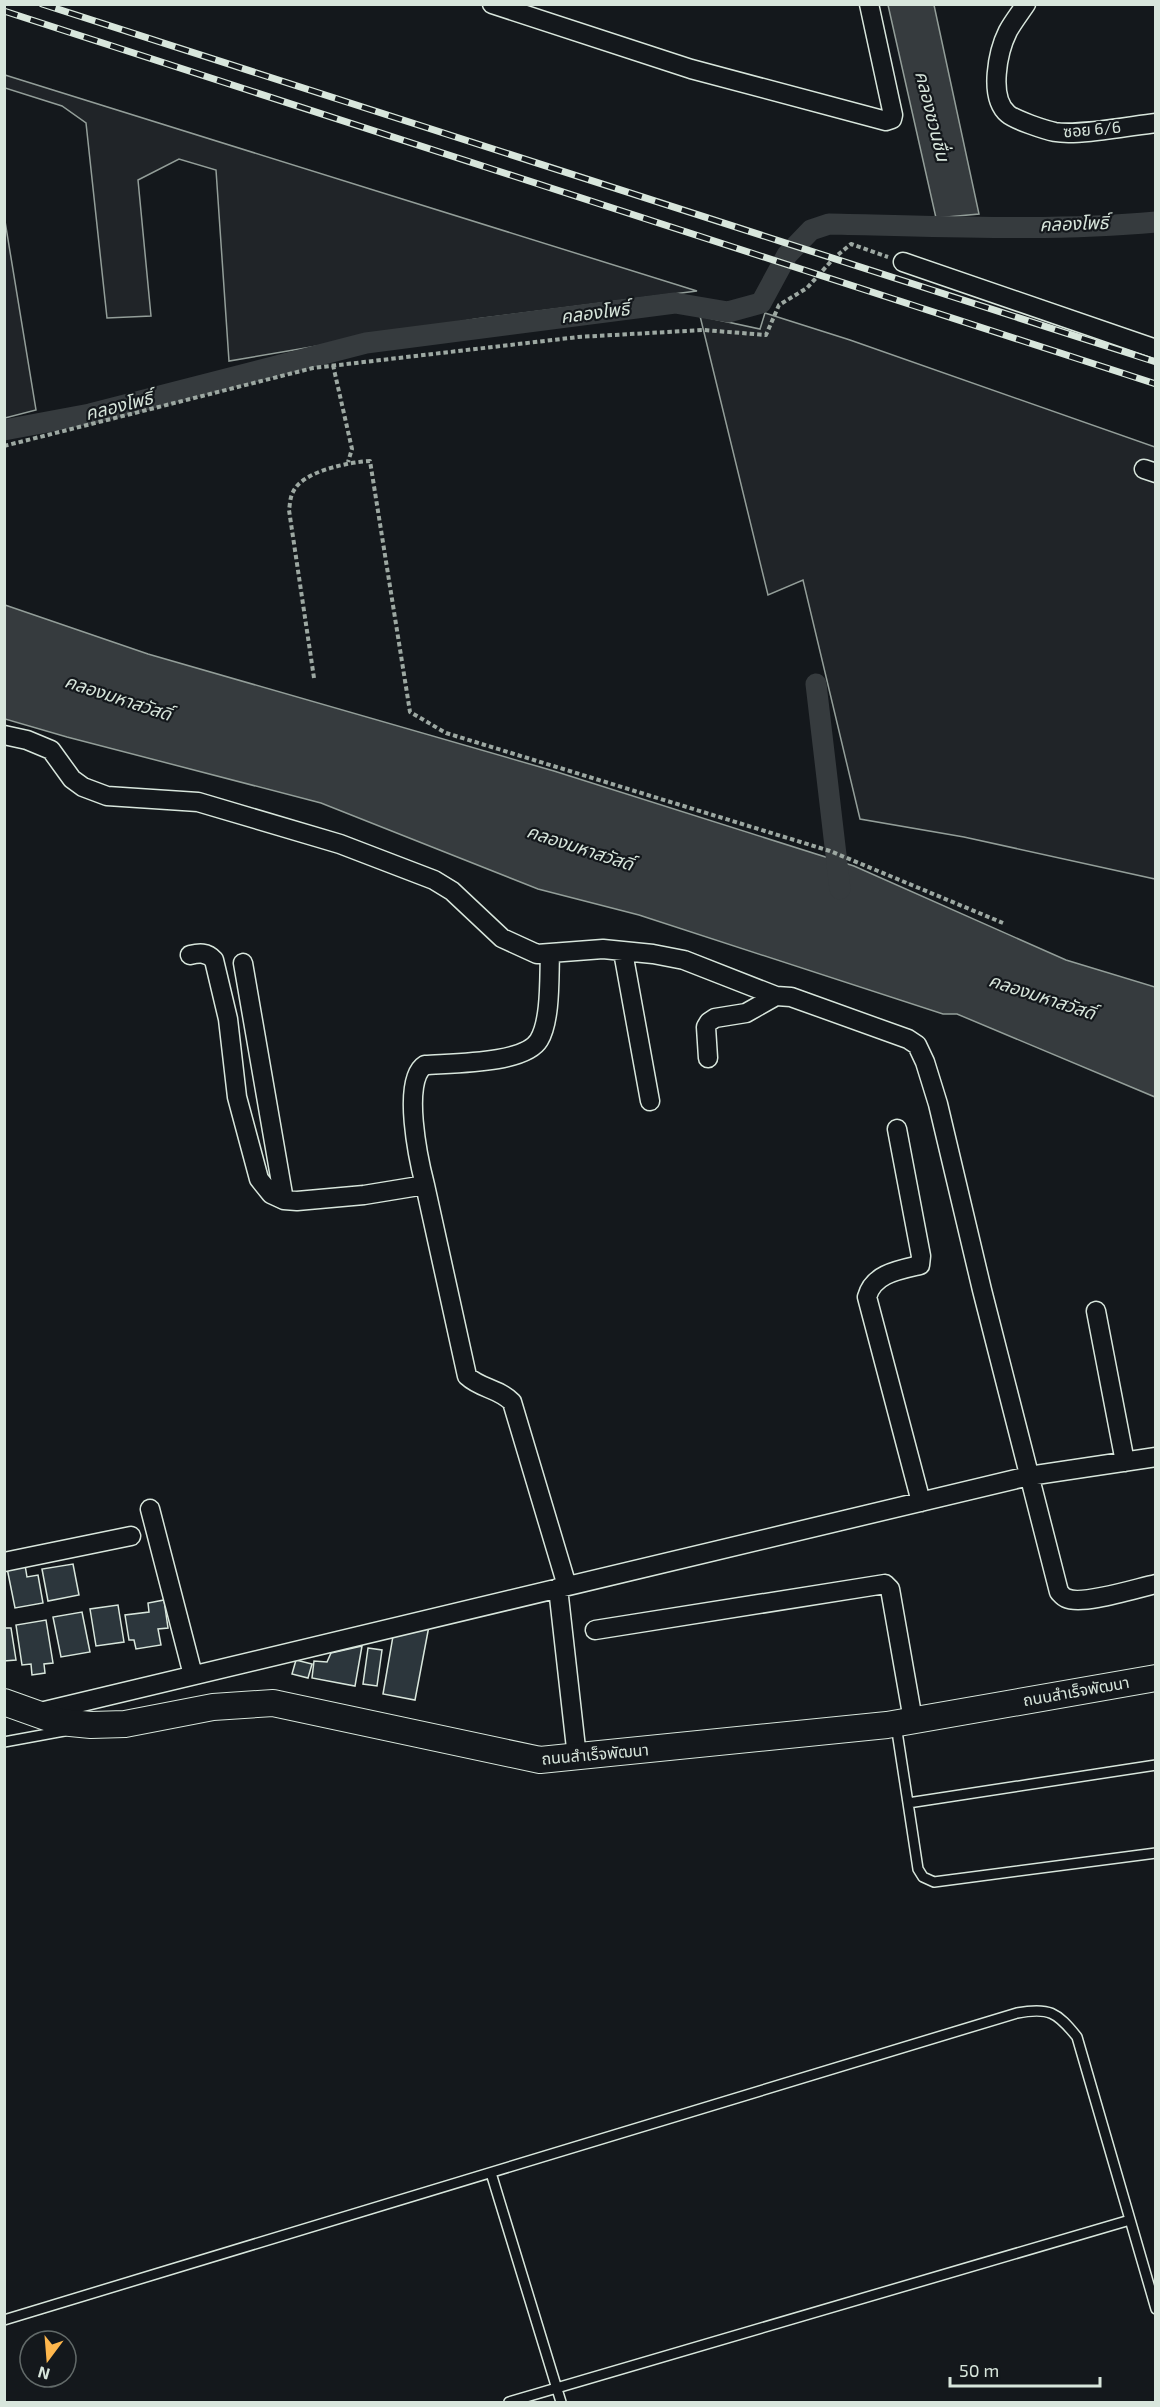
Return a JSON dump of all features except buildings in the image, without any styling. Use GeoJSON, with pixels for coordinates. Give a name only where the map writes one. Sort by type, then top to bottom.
{"type":"FeatureCollection","features":[{"type":"Feature","properties":{"kind":"street"},"geometry":{"type":"LineString","coordinates":[[492,4],[691,69],[886,121],[892,119],[893,115],[869,4]]}},
{"type":"Feature","properties":{"kind":"street","name":"ซอย 6/6"},"geometry":{"type":"LineString","coordinates":[[1026,4],[1009,29],[1000,50],[997,92],[1000,103],[1008,114],[1055,132],[1082,132],[1155,123]]}},
{"type":"Feature","properties":{"kind":"street"},"geometry":{"type":"LineString","coordinates":[[903,262],[1155,349]]}},
{"type":"Feature","properties":{"kind":"street"},"geometry":{"type":"LineString","coordinates":[[4,735],[27,740],[51,750],[72,779],[83,787],[107,796],[198,802],[340,844],[434,880],[452,891],[502,938],[537,954],[603,949],[684,960],[776,996],[791,998],[908,1039],[917,1045],[925,1062],[938,1104],[1059,1592],[1066,1598],[1078,1600],[1097,1598],[1155,1584]]}},
{"type":"Feature","properties":{"kind":"street"},"geometry":{"type":"LineString","coordinates":[[623,952],[650,1101]]}},
{"type":"Feature","properties":{"kind":"street"},"geometry":{"type":"LineString","coordinates":[[189,955],[201,953],[209,955],[214,960],[228,1019],[237,1097],[259,1179],[271,1194],[284,1200],[297,1201],[364,1195],[425,1185]]}},
{"type":"Feature","properties":{"kind":"street"},"geometry":{"type":"LineString","coordinates":[[550,954],[547,1012],[540,1039],[535,1045],[518,1055],[499,1059],[425,1065],[418,1071],[413,1106],[415,1143],[467,1376],[476,1384],[502,1392],[512,1402],[563,1587],[577,1757]]}},
{"type":"Feature","properties":{"kind":"street"},"geometry":{"type":"LineString","coordinates":[[243,963],[284,1200]]}},
{"type":"Feature","properties":{"kind":"street"},"geometry":{"type":"LineString","coordinates":[[708,1058],[706,1027],[709,1022],[715,1018],[746,1012],[776,996]]}},
{"type":"Feature","properties":{"kind":"street"},"geometry":{"type":"LineString","coordinates":[[897,1130],[921,1256],[920,1265],[879,1277],[870,1286],[867,1297],[921,1502]]}},
{"type":"Feature","properties":{"kind":"street"},"geometry":{"type":"LineString","coordinates":[[1096,1311],[1125,1462]]}},
{"type":"Feature","properties":{"kind":"street"},"geometry":{"type":"LineString","coordinates":[[34,1714],[1029,1476],[1155,1457]]}},
{"type":"Feature","properties":{"kind":"street"},"geometry":{"type":"LineString","coordinates":[[150,1509],[193,1675]]}},
{"type":"Feature","properties":{"kind":"street"},"geometry":{"type":"LineString","coordinates":[[4,1562],[131,1536]]}},
{"type":"Feature","properties":{"kind":"street"},"geometry":{"type":"LineString","coordinates":[[595,1630],[885,1584],[890,1589],[905,1722]]}},
{"type":"Feature","properties":{"kind":"street","name":"ถนนสำเร็จพัฒนา"},"geometry":{"type":"LineString","coordinates":[[4,1702],[60,1722],[91,1725],[124,1724],[213,1707],[273,1703],[540,1760],[905,1722],[1155,1677]]}},
{"type":"Feature","properties":{"kind":"lane"},"geometry":{"type":"LineString","coordinates":[[905,1722],[908,1803],[918,1869],[923,1877],[934,1882],[1155,1853]]}},
{"type":"Feature","properties":{"kind":"lane"},"geometry":{"type":"LineString","coordinates":[[4,1742],[91,1725]]}},
{"type":"Feature","properties":{"kind":"lane"},"geometry":{"type":"LineString","coordinates":[[908,1803],[1155,1765]]}},
{"type":"Feature","properties":{"kind":"lane"},"geometry":{"type":"LineString","coordinates":[[4,2320],[1017,2013],[1040,2009],[1062,2019],[1077,2037],[1155,2309]]}},
{"type":"Feature","properties":{"kind":"lane"},"geometry":{"type":"LineString","coordinates":[[491,2173],[561,2403]]}},
{"type":"Feature","properties":{"kind":"lane"},"geometry":{"type":"LineString","coordinates":[[509,2403],[1130,2220]]}},
{"type":"Feature","properties":{"kind":"path"},"geometry":{"type":"LineString","coordinates":[[4,446],[313,368],[333,365],[578,337],[704,330],[766,335],[779,305],[807,288],[850,244],[903,262]]}},
{"type":"Feature","properties":{"kind":"path"},"geometry":{"type":"LineString","coordinates":[[333,365],[352,449],[348,462]]}},
{"type":"Feature","properties":{"kind":"path"},"geometry":{"type":"LineString","coordinates":[[314,678],[289,510],[293,490],[308,477],[348,462],[370,461],[410,712],[446,733],[830,851],[1003,923]]}},
{"type":"Feature","properties":{"kind":"shaded area"},"geometry":{"type":"Polygon","coordinates":[[[5,75],[697,291],[476,319],[229,361],[216,170],[179,159],[138,180],[151,316],[107,318],[86,123],[62,106],[5,88],[5,75]]]}},
{"type":"Feature","properties":{"kind":"shaded area"},"geometry":{"type":"Polygon","coordinates":[[[4,215],[36,410],[5,418],[4,418],[4,215]]]}},
{"type":"Feature","properties":{"kind":"shaded area"},"geometry":{"type":"Polygon","coordinates":[[[765,313],[850,340],[1155,447],[1155,879],[964,837],[860,819],[803,580],[768,595],[700,316],[760,329],[765,313]]]}},
{"type":"Feature","properties":{"kind":"water","name":"คลองชวนชื่น"},"geometry":{"type":"Polygon","coordinates":[[[888,5],[934,5],[979,214],[936,218],[888,5]]]}},
{"type":"Feature","properties":{"kind":"water","name":"คลองมหาสวัสดิ์"},"geometry":{"type":"Polygon","coordinates":[[[5,605],[148,654],[554,771],[854,866],[1066,960],[1155,987],[1155,1097],[957,1014],[943,1014],[639,915],[538,889],[321,803],[5,719],[5,605]]]}},
{"type":"Feature","properties":{"kind":"waterway","name":"คลองโพธิ์"},"geometry":{"type":"LineString","coordinates":[[4,430],[90,414],[366,343],[675,303],[728,312],[761,303],[787,255],[811,230],[829,224],[1034,228],[1156,222]]}},
{"type":"Feature","properties":{"kind":"waterway"},"geometry":{"type":"LineString","coordinates":[[816,684],[840,889]]}},
{"type":"Feature","properties":{"kind":"railway"},"geometry":{"type":"LineString","coordinates":[[42,4],[1156,362]]}},
{"type":"Feature","properties":{"kind":"railway"},"geometry":{"type":"LineString","coordinates":[[4,11],[1156,384]]}}]}
